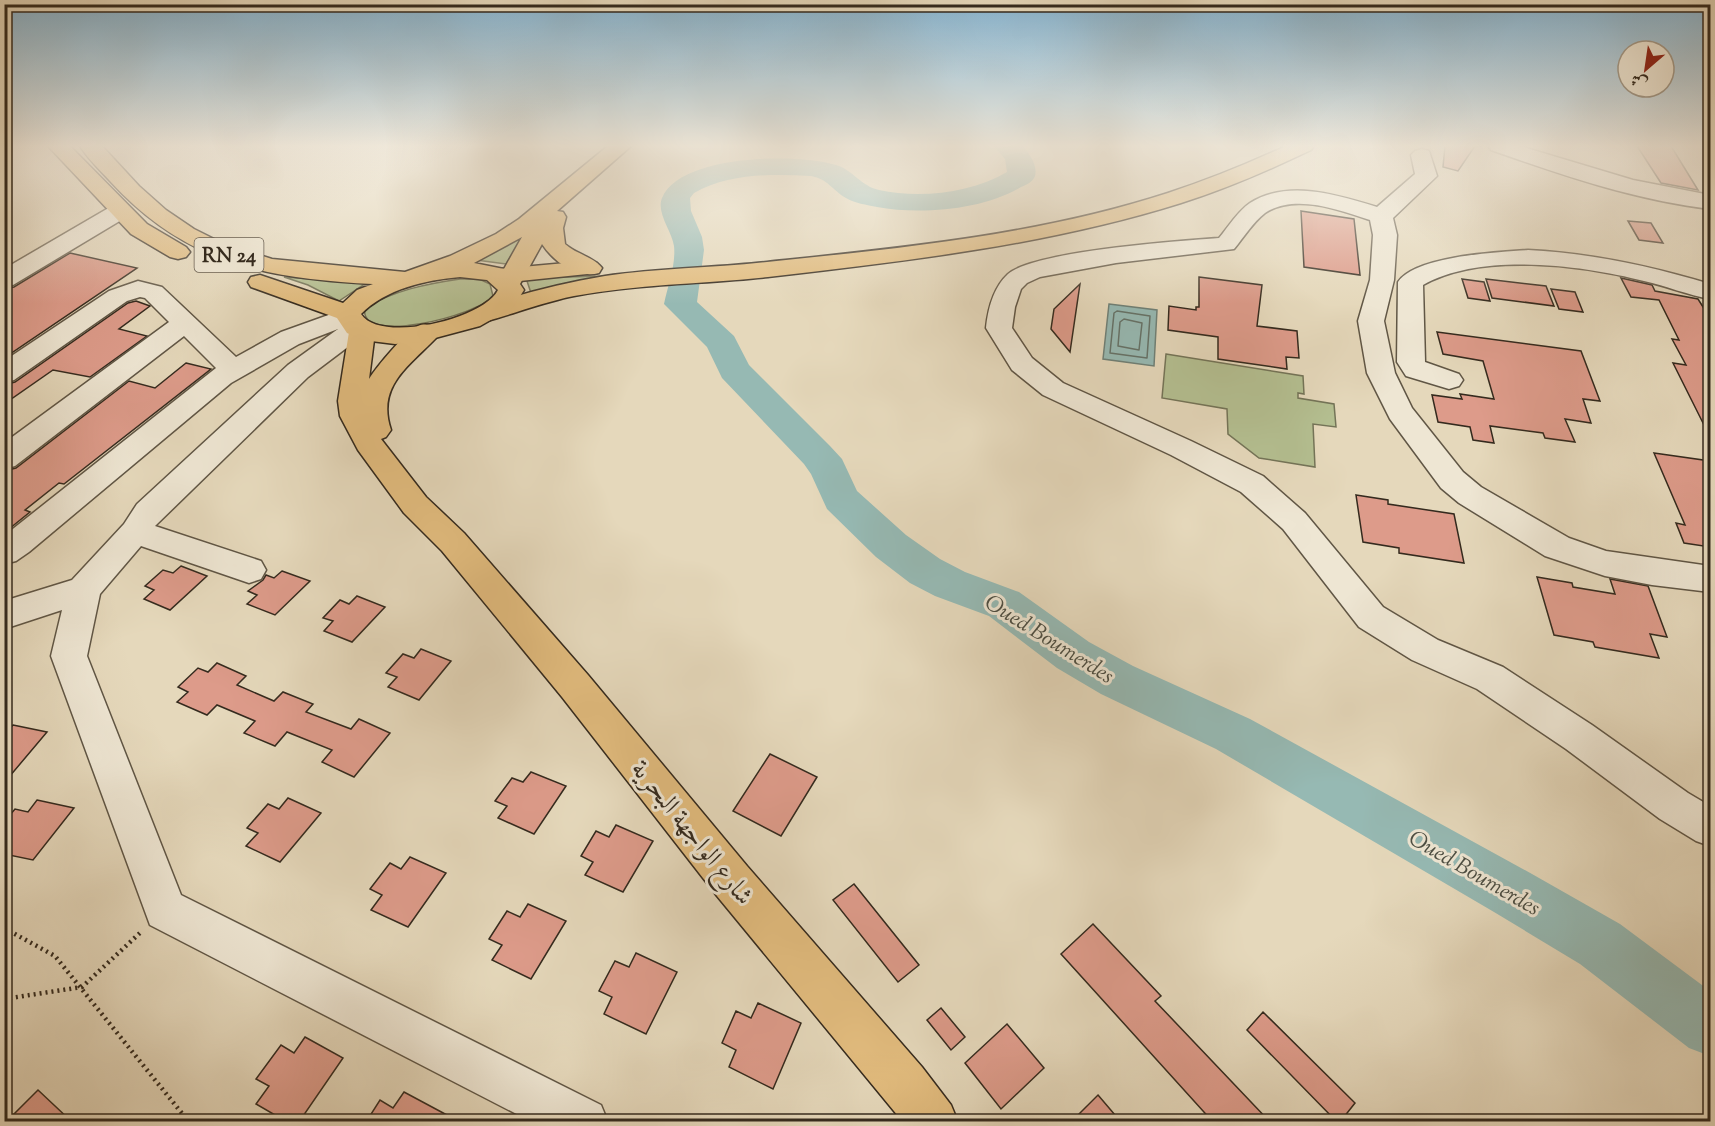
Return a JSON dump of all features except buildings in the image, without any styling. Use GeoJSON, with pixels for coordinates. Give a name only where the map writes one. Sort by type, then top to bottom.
{"type":"FeatureCollection","features":[{"type":"Feature","properties":{"kind":"main road","name":"RN 24"},"geometry":{"type":"LineString","coordinates":[[108,199],[139,229],[192,258],[353,322]]}},
{"type":"Feature","properties":{"kind":"main road","name":"RN 24"},"geometry":{"type":"LineString","coordinates":[[142,199],[159,216],[191,237],[218,251],[247,261],[307,273],[415,276]]}},
{"type":"Feature","properties":{"kind":"main road"},"geometry":{"type":"LineString","coordinates":[[556,199],[519,229],[482,250],[366,295],[353,322],[389,336],[427,332],[468,322],[488,313],[622,274],[761,260],[970,244],[1104,219],[1176,199]]}},
{"type":"Feature","properties":{"kind":"main road"},"geometry":{"type":"LineString","coordinates":[[507,278],[531,242],[555,217],[579,199]]}},
{"type":"Feature","properties":{"kind":"main road"},"geometry":{"type":"LineString","coordinates":[[761,260],[1071,211],[1120,199]]}},
{"type":"Feature","properties":{"kind":"main road"},"geometry":{"type":"LineString","coordinates":[[555,217],[550,229],[551,241],[558,252],[571,261],[590,268],[622,274]]}},
{"type":"Feature","properties":{"kind":"main road"},"geometry":{"type":"LineString","coordinates":[[415,276],[463,270],[507,278],[590,268]]}},
{"type":"Feature","properties":{"kind":"main road"},"geometry":{"type":"LineString","coordinates":[[488,313],[505,302],[511,290],[507,278]]}},
{"type":"Feature","properties":{"kind":"main road","name":"شارع الواجهة البحرية"},"geometry":{"type":"LineString","coordinates":[[353,322],[352,401],[354,416],[368,442],[415,505],[453,542],[574,686],[732,881],[905,1084],[934,1122]]}},
{"type":"Feature","properties":{"kind":"main road","name":"شارع الواجهة البحرية"},"geometry":{"type":"LineString","coordinates":[[427,332],[380,382],[369,409],[378,435],[437,509],[446,522],[453,542]]}},
{"type":"Feature","properties":{"kind":"street"},"geometry":{"type":"LineString","coordinates":[[1283,199],[1257,209],[1226,244],[1140,253],[1046,267],[1020,276],[1003,298],[999,328],[1022,364],[1053,390],[1181,448],[1252,484],[1294,521],[1371,617],[1425,650],[1490,678],[1579,737],[1674,806],[1710,827]]}},
{"type":"Feature","properties":{"kind":"street"},"geometry":{"type":"LineString","coordinates":[[1306,199],[1338,202],[1381,216]]}},
{"type":"Feature","properties":{"kind":"street"},"geometry":{"type":"LineString","coordinates":[[1381,216],[1401,199]]}},
{"type":"Feature","properties":{"kind":"street"},"geometry":{"type":"LineString","coordinates":[[1691,199],[1710,202]]}},
{"type":"Feature","properties":{"kind":"street"},"geometry":{"type":"LineString","coordinates":[[4,266],[116,207]]}},
{"type":"Feature","properties":{"kind":"street"},"geometry":{"type":"LineString","coordinates":[[4,280],[116,207]]}},
{"type":"Feature","properties":{"kind":"street"},"geometry":{"type":"LineString","coordinates":[[1381,216],[1385,235],[1382,280],[1371,321],[1381,373],[1400,412],[1452,480],[1478,500],[1557,547],[1605,563],[1652,572],[1710,579]]}},
{"type":"Feature","properties":{"kind":"street"},"geometry":{"type":"LineString","coordinates":[[1449,380],[1416,370],[1411,362],[1410,282],[1428,272],[1491,259],[1565,259],[1659,276],[1710,292]]}},
{"type":"Feature","properties":{"kind":"street"},"geometry":{"type":"LineString","coordinates":[[4,374],[118,296],[131,290],[150,290],[233,369]]}},
{"type":"Feature","properties":{"kind":"street"},"geometry":{"type":"LineString","coordinates":[[4,552],[233,369],[290,338],[353,322]]}},
{"type":"Feature","properties":{"kind":"street"},"geometry":{"type":"LineString","coordinates":[[353,322],[148,512],[135,532],[84,589],[69,656],[165,910],[584,1122]]}},
{"type":"Feature","properties":{"kind":"street"},"geometry":{"type":"LineString","coordinates":[[4,459],[184,323]]}},
{"type":"Feature","properties":{"kind":"street"},"geometry":{"type":"LineString","coordinates":[[135,532],[249,570]]}},
{"type":"Feature","properties":{"kind":"street"},"geometry":{"type":"LineString","coordinates":[[4,615],[84,589]]}},
{"type":"Feature","properties":{"kind":"path"},"geometry":{"type":"LineString","coordinates":[[4,999],[82,987],[165,910]]}},
{"type":"Feature","properties":{"kind":"path"},"geometry":{"type":"LineString","coordinates":[[4,928],[55,957],[82,987],[189,1122]]}},
{"type":"Feature","properties":{"kind":"green space"},"geometry":{"type":"Polygon","coordinates":[[[528,232],[506,264],[476,260],[528,232]]]}},
{"type":"Feature","properties":{"kind":"green space"},"geometry":{"type":"Polygon","coordinates":[[[608,276],[531,293],[526,278],[608,276]]]}},
{"type":"Feature","properties":{"kind":"green space"},"geometry":{"type":"Polygon","coordinates":[[[284,277],[366,283],[339,301],[308,285],[284,277]]]}},
{"type":"Feature","properties":{"kind":"green space"},"geometry":{"type":"Polygon","coordinates":[[[460,279],[479,279],[490,284],[493,296],[466,312],[420,324],[380,325],[368,319],[365,308],[399,292],[460,279]]]}},
{"type":"Feature","properties":{"kind":"green space"},"geometry":{"type":"Polygon","coordinates":[[[1166,354],[1303,376],[1304,394],[1298,393],[1298,398],[1334,404],[1336,427],[1313,424],[1315,467],[1259,458],[1228,434],[1227,409],[1162,398],[1166,354]]]}},
{"type":"Feature","properties":{"kind":"water"},"geometry":{"type":"Polygon","coordinates":[[[1109,304],[1157,310],[1154,366],[1103,359],[1109,304]]]}},
{"type":"Feature","properties":{"kind":"waterway","name":"Oued Boumerdes"},"geometry":{"type":"LineString","coordinates":[[676,199],[678,218],[689,243],[687,270],[680,304],[722,343],[734,370],[817,455],[828,469],[841,499],[891,546],[925,571],[950,584],[1004,604],[1073,655],[1117,680],[1233,734],[1600,944],[1710,1027]]}},
{"type":"Feature","properties":{"kind":"waterway","name":"Oued Boumerdes"},"geometry":{"type":"LineString","coordinates":[[879,199],[918,202],[956,199]]}}]}
